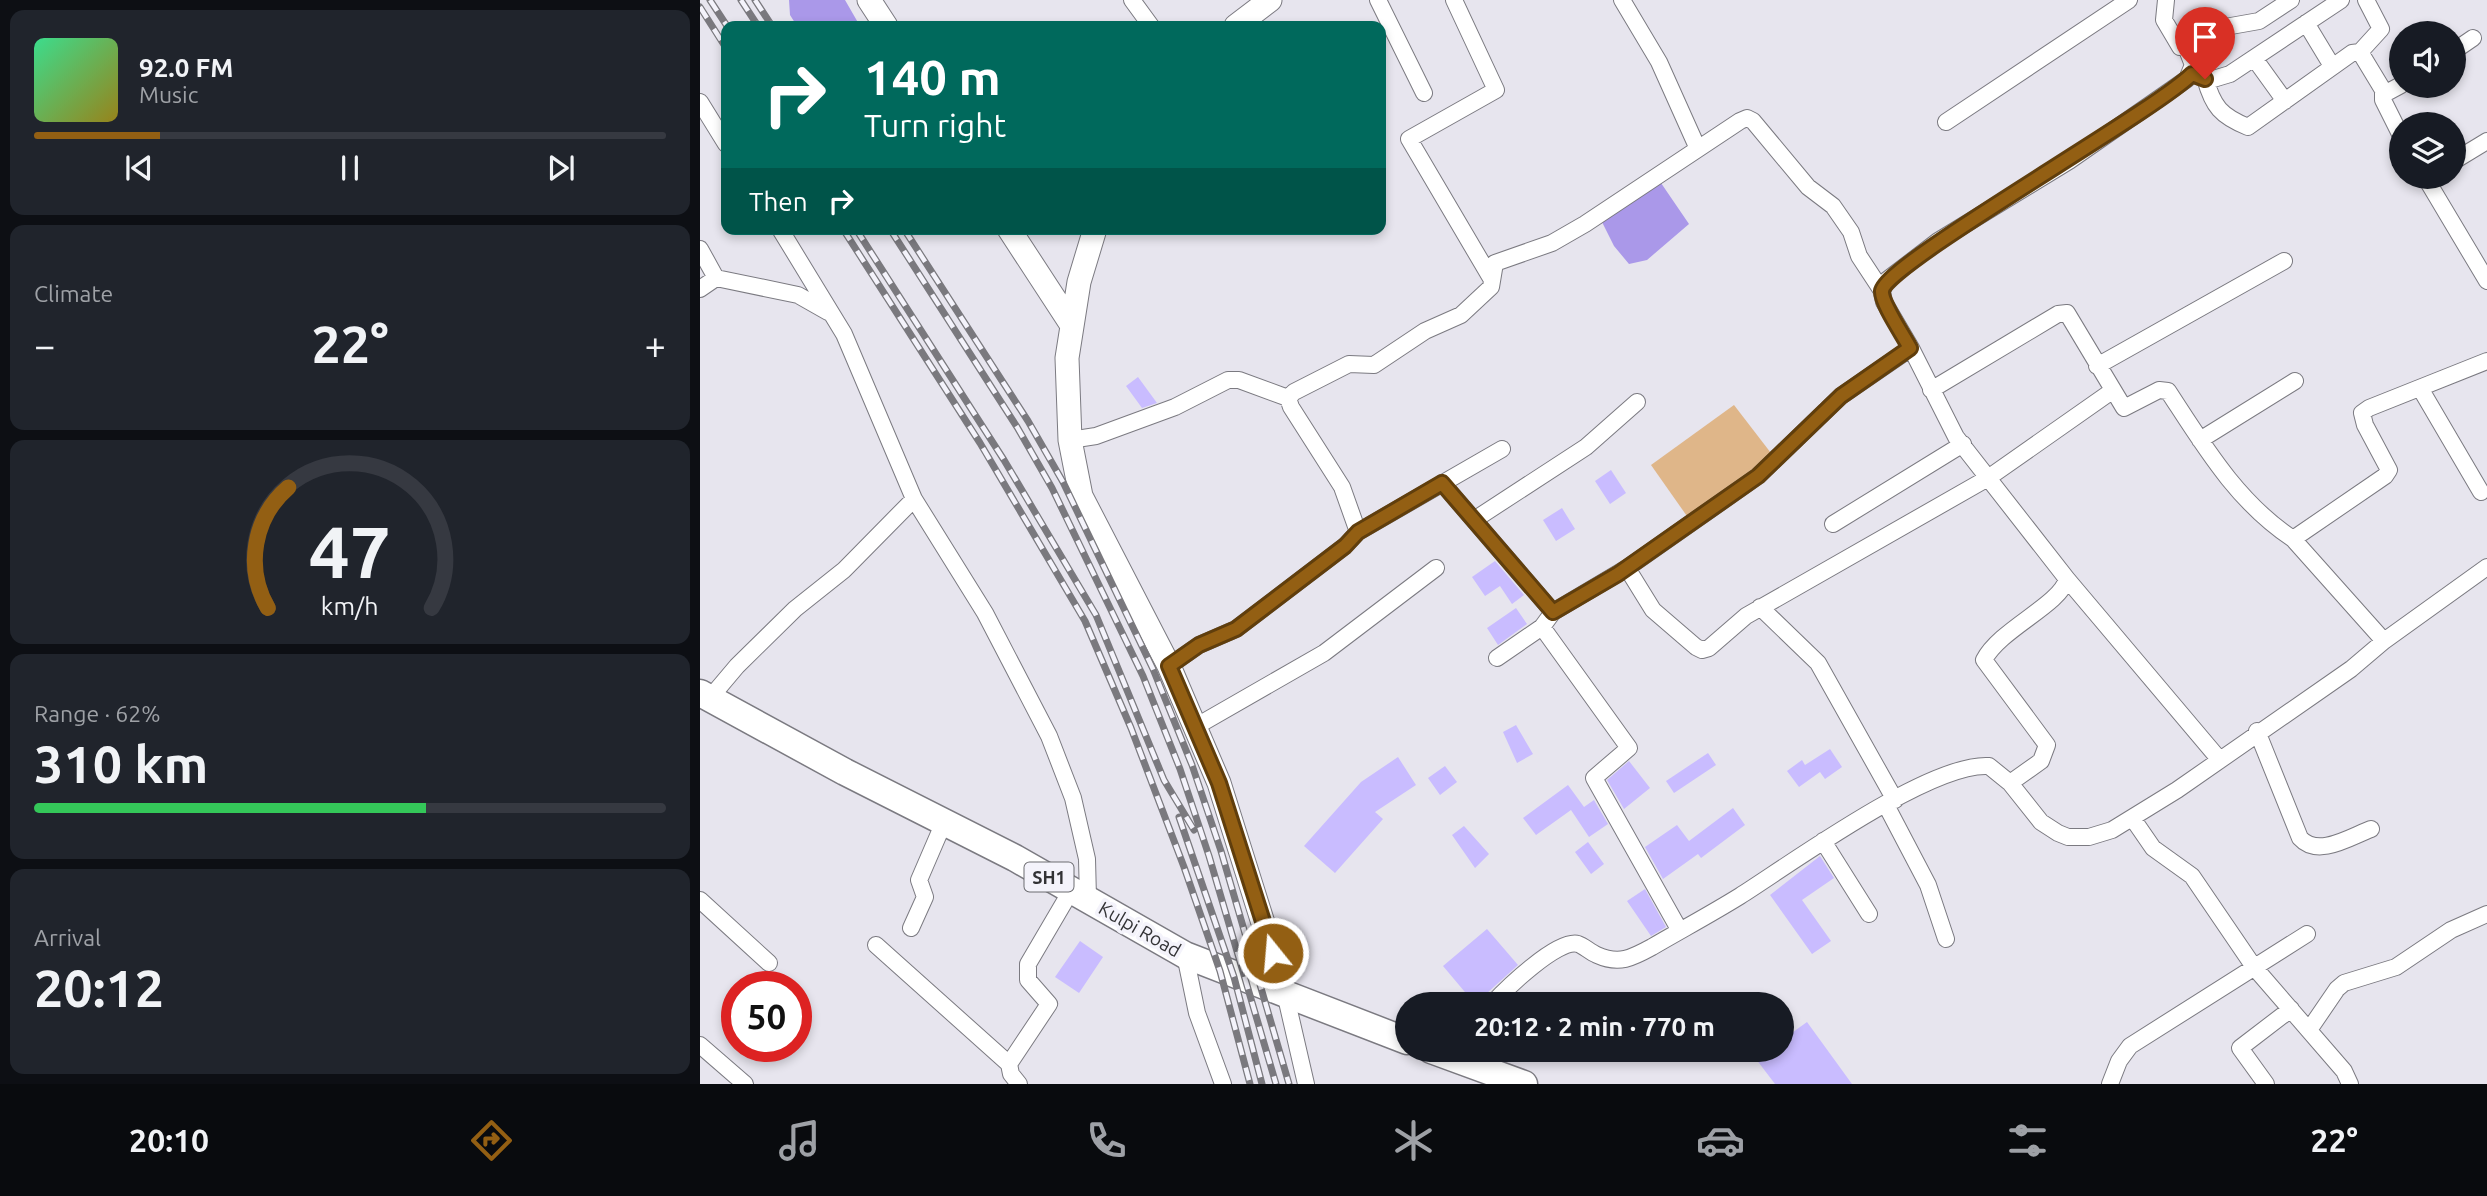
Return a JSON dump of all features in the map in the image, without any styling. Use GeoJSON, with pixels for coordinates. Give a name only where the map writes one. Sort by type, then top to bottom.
{"type":"FeatureCollection","features":[{"type":"Feature","properties":{"kind":"main road"},"geometry":{"type":"LineString","coordinates":[[869,0],[883,21]]}},
{"type":"Feature","properties":{"kind":"main road"},"geometry":{"type":"LineString","coordinates":[[1243,21],[1270,0]]}},
{"type":"Feature","properties":{"kind":"main road"},"geometry":{"type":"LineString","coordinates":[[1013,235],[1071,324]]}},
{"type":"Feature","properties":{"kind":"main road"},"geometry":{"type":"LineString","coordinates":[[1093,235],[1071,324],[1066,376],[1070,440],[1086,509],[1169,666],[1195,727],[1227,805],[1285,993]]}},
{"type":"Feature","properties":{"kind":"main road","name":"Kulpi Road"},"geometry":{"type":"LineString","coordinates":[[705,696],[1080,894],[1185,956],[1234,977],[1285,993],[1395,1036]]}},
{"type":"Feature","properties":{"kind":"main road"},"geometry":{"type":"LineString","coordinates":[[1469,1062],[1524,1084]]}},
{"type":"Feature","properties":{"kind":"street"},"geometry":{"type":"LineString","coordinates":[[1132,0],[1147,21]]}},
{"type":"Feature","properties":{"kind":"street"},"geometry":{"type":"LineString","coordinates":[[1378,0],[1424,93]]}},
{"type":"Feature","properties":{"kind":"street"},"geometry":{"type":"LineString","coordinates":[[1454,0],[1496,90],[1409,139],[1493,281]]}},
{"type":"Feature","properties":{"kind":"street"},"geometry":{"type":"LineString","coordinates":[[1622,0],[1660,62],[1698,149]]}},
{"type":"Feature","properties":{"kind":"street"},"geometry":{"type":"LineString","coordinates":[[1946,122],[2129,0]]}},
{"type":"Feature","properties":{"kind":"street"},"geometry":{"type":"LineString","coordinates":[[2166,0],[2164,20],[2180,47],[2186,47],[2214,29],[2259,21],[2291,0]]}},
{"type":"Feature","properties":{"kind":"street"},"geometry":{"type":"LineString","coordinates":[[1882,291],[1887,280],[1938,242],[2199,76],[2221,78],[2341,0]]}},
{"type":"Feature","properties":{"kind":"street"},"geometry":{"type":"LineString","coordinates":[[2186,47],[2210,97],[2225,117],[2248,127],[2332,66],[2360,52],[2381,29],[2366,0]]}},
{"type":"Feature","properties":{"kind":"street"},"geometry":{"type":"LineString","coordinates":[[2306,23],[2332,66]]}},
{"type":"Feature","properties":{"kind":"street"},"geometry":{"type":"LineString","coordinates":[[2466,43],[2473,38]]}},
{"type":"Feature","properties":{"kind":"street"},"geometry":{"type":"LineString","coordinates":[[2360,52],[2383,90],[2383,100],[2389,112]]}},
{"type":"Feature","properties":{"kind":"street"},"geometry":{"type":"LineString","coordinates":[[2254,58],[2285,101]]}},
{"type":"Feature","properties":{"kind":"street"},"geometry":{"type":"LineString","coordinates":[[2383,90],[2389,90]]}},
{"type":"Feature","properties":{"kind":"street"},"geometry":{"type":"LineString","coordinates":[[700,102],[721,136]]}},
{"type":"Feature","properties":{"kind":"street"},"geometry":{"type":"LineString","coordinates":[[1289,398],[1307,384],[1349,364],[1374,365],[1425,331],[1461,315],[1482,297],[1493,281],[1493,267],[1500,260],[1564,236],[1747,118],[1753,121],[1808,187],[1833,206],[1851,232],[1859,256],[1882,291],[1884,302],[1962,444],[2067,579],[2219,759]]}},
{"type":"Feature","properties":{"kind":"street"},"geometry":{"type":"LineString","coordinates":[[2466,154],[2487,141]]}},
{"type":"Feature","properties":{"kind":"street"},"geometry":{"type":"LineString","coordinates":[[2432,189],[2486,276]]}},
{"type":"Feature","properties":{"kind":"street"},"geometry":{"type":"LineString","coordinates":[[784,235],[834,317],[914,499],[985,613],[1049,736],[1073,798],[1087,859],[1080,894],[1027,970],[1030,984],[1049,1004],[1009,1064]]}},
{"type":"Feature","properties":{"kind":"street"},"geometry":{"type":"LineString","coordinates":[[700,249],[716,278]]}},
{"type":"Feature","properties":{"kind":"street"},"geometry":{"type":"LineString","coordinates":[[2097,366],[2284,261]]}},
{"type":"Feature","properties":{"kind":"street"},"geometry":{"type":"LineString","coordinates":[[700,289],[716,278],[798,295],[834,317]]}},
{"type":"Feature","properties":{"kind":"street"},"geometry":{"type":"LineString","coordinates":[[1931,390],[2058,314],[2067,313],[2124,408],[2160,390],[2168,391],[2225,477],[2253,509],[2293,539],[2384,642]]}},
{"type":"Feature","properties":{"kind":"street"},"geometry":{"type":"LineString","coordinates":[[1497,658],[1542,627],[1553,612],[1626,568],[1758,476],[1841,396],[1910,348]]}},
{"type":"Feature","properties":{"kind":"street"},"geometry":{"type":"LineString","coordinates":[[2293,539],[2385,476],[2389,470],[2365,425],[2362,413],[2368,408],[2487,362]]}},
{"type":"Feature","properties":{"kind":"street"},"geometry":{"type":"LineString","coordinates":[[1070,440],[1096,436],[1163,412],[1228,380],[1239,380],[1289,398],[1342,487],[1358,532]]}},
{"type":"Feature","properties":{"kind":"street"},"geometry":{"type":"LineString","coordinates":[[2200,440],[2295,381]]}},
{"type":"Feature","properties":{"kind":"street"},"geometry":{"type":"LineString","coordinates":[[2420,388],[2481,492]]}},
{"type":"Feature","properties":{"kind":"street"},"geometry":{"type":"LineString","coordinates":[[1626,568],[1653,610],[1702,650],[1709,648],[1734,624],[1760,607],[1988,478],[2112,391]]}},
{"type":"Feature","properties":{"kind":"street"},"geometry":{"type":"LineString","coordinates":[[1474,520],[1578,453],[1636,402]]}},
{"type":"Feature","properties":{"kind":"street"},"geometry":{"type":"LineString","coordinates":[[1833,524],[1962,444]]}},
{"type":"Feature","properties":{"kind":"street"},"geometry":{"type":"LineString","coordinates":[[1169,666],[1199,645],[1236,629],[1345,546],[1358,532],[1502,449]]}},
{"type":"Feature","properties":{"kind":"street"},"geometry":{"type":"LineString","coordinates":[[1442,483],[1553,612]]}},
{"type":"Feature","properties":{"kind":"street"},"geometry":{"type":"LineString","coordinates":[[705,696],[795,609],[844,570],[914,499]]}},
{"type":"Feature","properties":{"kind":"street"},"geometry":{"type":"LineString","coordinates":[[1505,992],[1564,945],[1577,943],[1614,961],[1626,960],[1680,931],[1823,841],[1961,768],[1989,766],[2010,783],[2040,822],[2068,838],[2090,837],[2112,830],[2133,819],[2351,669],[2487,567]]}},
{"type":"Feature","properties":{"kind":"street"},"geometry":{"type":"LineString","coordinates":[[1195,727],[1324,653],[1437,568]]}},
{"type":"Feature","properties":{"kind":"street"},"geometry":{"type":"LineString","coordinates":[[2010,783],[2042,761],[2047,746],[1984,660],[1992,646],[2061,590],[2067,579]]}},
{"type":"Feature","properties":{"kind":"street"},"geometry":{"type":"LineString","coordinates":[[1760,607],[1811,655],[1824,673],[1891,803],[1928,886],[1946,939]]}},
{"type":"Feature","properties":{"kind":"street"},"geometry":{"type":"LineString","coordinates":[[1542,627],[1629,748],[1594,778],[1680,931]]}},
{"type":"Feature","properties":{"kind":"street"},"geometry":{"type":"LineString","coordinates":[[2257,732],[2300,838],[2306,844],[2322,847],[2371,829]]}},
{"type":"Feature","properties":{"kind":"street"},"geometry":{"type":"LineString","coordinates":[[2133,819],[2153,848],[2192,876],[2254,967],[2344,1071],[2350,1084]]}},
{"type":"Feature","properties":{"kind":"street"},"geometry":{"type":"LineString","coordinates":[[911,928],[925,897],[919,880],[944,822]]}},
{"type":"Feature","properties":{"kind":"street"},"geometry":{"type":"LineString","coordinates":[[1823,841],[1869,915]]}},
{"type":"Feature","properties":{"kind":"street"},"geometry":{"type":"LineString","coordinates":[[700,900],[769,963]]}},
{"type":"Feature","properties":{"kind":"street"},"geometry":{"type":"LineString","coordinates":[[2309,1030],[2337,989],[2344,984],[2396,967],[2451,930],[2487,914]]}},
{"type":"Feature","properties":{"kind":"street"},"geometry":{"type":"LineString","coordinates":[[2110,1084],[2119,1061],[2130,1046],[2307,934]]}},
{"type":"Feature","properties":{"kind":"street"},"geometry":{"type":"LineString","coordinates":[[876,945],[1009,1064],[1011,1074],[1019,1084]]}},
{"type":"Feature","properties":{"kind":"street"},"geometry":{"type":"LineString","coordinates":[[1185,956],[1198,1013],[1223,1084]]}},
{"type":"Feature","properties":{"kind":"street"},"geometry":{"type":"LineString","coordinates":[[1285,993],[1306,1084]]}},
{"type":"Feature","properties":{"kind":"street"},"geometry":{"type":"LineString","coordinates":[[2266,1084],[2240,1048],[2291,1009]]}},
{"type":"Feature","properties":{"kind":"street"},"geometry":{"type":"LineString","coordinates":[[700,1045],[745,1084]]}},
{"type":"Feature","properties":{"kind":"shaded area"},"geometry":{"type":"Polygon","coordinates":[[[789,0],[845,0],[857,21],[794,21],[790,15],[789,0]]]}},
{"type":"Feature","properties":{"kind":"shaded area"},"geometry":{"type":"Polygon","coordinates":[[[1661,183],[1689,224],[1647,260],[1629,264],[1614,246],[1601,220],[1661,183]]]}},
{"type":"Feature","properties":{"kind":"shaded area"},"geometry":{"type":"Polygon","coordinates":[[[1734,405],[1774,457],[1689,519],[1651,465],[1734,405]]]}},
{"type":"Feature","properties":{"kind":"building"},"geometry":{"type":"Polygon","coordinates":[[[1138,377],[1157,403],[1142,408],[1126,386],[1138,377]]]}},
{"type":"Feature","properties":{"kind":"building"},"geometry":{"type":"Polygon","coordinates":[[[1611,470],[1626,493],[1610,504],[1595,481],[1611,470]]]}},
{"type":"Feature","properties":{"kind":"building"},"geometry":{"type":"Polygon","coordinates":[[[1562,508],[1575,529],[1556,541],[1543,520],[1562,508]]]}},
{"type":"Feature","properties":{"kind":"building"},"geometry":{"type":"Polygon","coordinates":[[[1495,561],[1524,595],[1512,604],[1500,586],[1485,596],[1472,577],[1495,561]]]}},
{"type":"Feature","properties":{"kind":"building"},"geometry":{"type":"Polygon","coordinates":[[[1516,608],[1527,624],[1498,645],[1487,628],[1516,608]]]}},
{"type":"Feature","properties":{"kind":"building"},"geometry":{"type":"Polygon","coordinates":[[[1516,725],[1533,754],[1517,763],[1503,732],[1516,725]]]}},
{"type":"Feature","properties":{"kind":"building"},"geometry":{"type":"Polygon","coordinates":[[[1830,749],[1842,767],[1825,779],[1820,772],[1799,787],[1787,771],[1802,760],[1805,765],[1830,749]]]}},
{"type":"Feature","properties":{"kind":"building"},"geometry":{"type":"Polygon","coordinates":[[[1708,753],[1716,765],[1674,793],[1666,781],[1708,753]]]}},
{"type":"Feature","properties":{"kind":"building"},"geometry":{"type":"Polygon","coordinates":[[[1398,757],[1416,785],[1375,812],[1383,819],[1335,873],[1304,846],[1361,782],[1398,757]]]}},
{"type":"Feature","properties":{"kind":"building"},"geometry":{"type":"Polygon","coordinates":[[[1629,761],[1650,788],[1624,809],[1607,780],[1629,761]]]}},
{"type":"Feature","properties":{"kind":"building"},"geometry":{"type":"Polygon","coordinates":[[[1445,766],[1457,782],[1440,795],[1428,778],[1445,766]]]}},
{"type":"Feature","properties":{"kind":"building"},"geometry":{"type":"Polygon","coordinates":[[[1568,785],[1584,807],[1594,800],[1608,824],[1589,837],[1571,810],[1536,835],[1523,818],[1568,785]]]}},
{"type":"Feature","properties":{"kind":"building"},"geometry":{"type":"Polygon","coordinates":[[[1733,808],[1745,825],[1701,858],[1698,854],[1663,879],[1645,847],[1677,825],[1689,841],[1733,808]]]}},
{"type":"Feature","properties":{"kind":"building"},"geometry":{"type":"Polygon","coordinates":[[[1464,826],[1489,854],[1475,868],[1452,835],[1464,826]]]}},
{"type":"Feature","properties":{"kind":"building"},"geometry":{"type":"Polygon","coordinates":[[[1588,842],[1604,864],[1591,874],[1575,852],[1588,842]]]}},
{"type":"Feature","properties":{"kind":"building"},"geometry":{"type":"Polygon","coordinates":[[[1820,856],[1834,878],[1802,900],[1831,941],[1812,954],[1770,895],[1820,856]]]}},
{"type":"Feature","properties":{"kind":"building"},"geometry":{"type":"Polygon","coordinates":[[[1645,889],[1666,927],[1651,936],[1627,901],[1645,889]]]}},
{"type":"Feature","properties":{"kind":"building"},"geometry":{"type":"Polygon","coordinates":[[[1487,929],[1518,965],[1488,992],[1465,992],[1443,966],[1487,929]]]}},
{"type":"Feature","properties":{"kind":"building"},"geometry":{"type":"Polygon","coordinates":[[[1080,941],[1103,957],[1079,993],[1055,977],[1080,941]]]}},
{"type":"Feature","properties":{"kind":"building"},"geometry":{"type":"Polygon","coordinates":[[[1807,1022],[1852,1084],[1775,1084],[1758,1062],[1794,1062],[1794,1031],[1807,1022]]]}},
{"type":"Feature","properties":{"kind":"railway"},"geometry":{"type":"LineString","coordinates":[[710,0],[724,21]]}},
{"type":"Feature","properties":{"kind":"railway"},"geometry":{"type":"LineString","coordinates":[[741,0],[755,21]]}},
{"type":"Feature","properties":{"kind":"railway"},"geometry":{"type":"LineString","coordinates":[[755,0],[769,21]]}},
{"type":"Feature","properties":{"kind":"railway"},"geometry":{"type":"LineString","coordinates":[[700,7],[721,40]]}},
{"type":"Feature","properties":{"kind":"railway"},"geometry":{"type":"LineString","coordinates":[[847,235],[980,443],[1085,621],[1131,728],[1184,867],[1220,971],[1250,1084]]}},
{"type":"Feature","properties":{"kind":"railway"},"geometry":{"type":"LineString","coordinates":[[860,235],[1004,460],[1096,615],[1164,780],[1194,830]]}},
{"type":"Feature","properties":{"kind":"railway"},"geometry":{"type":"LineString","coordinates":[[894,235],[1017,427],[1052,488],[1143,676],[1180,769],[1209,856],[1276,1084]]}},
{"type":"Feature","properties":{"kind":"railway"},"geometry":{"type":"LineString","coordinates":[[908,235],[1028,421],[1063,482],[1153,669],[1192,765],[1221,851],[1289,1084]]}},
{"type":"Feature","properties":{"kind":"railway"},"geometry":{"type":"LineString","coordinates":[[1179,817],[1234,977],[1262,1084]]}},
{"type":"Feature","properties":{"kind":"route"},"geometry":{"type":"LineString","coordinates":[[1273,953],[1219,783],[1169,666],[1199,645],[1236,629],[1345,546],[1358,532],[1442,483],[1553,612],[1618,574],[1758,476],[1841,396],[1910,348],[1884,302],[1882,291],[1887,280],[1938,242],[2069,161],[2192,74],[2205,79]]}}]}
